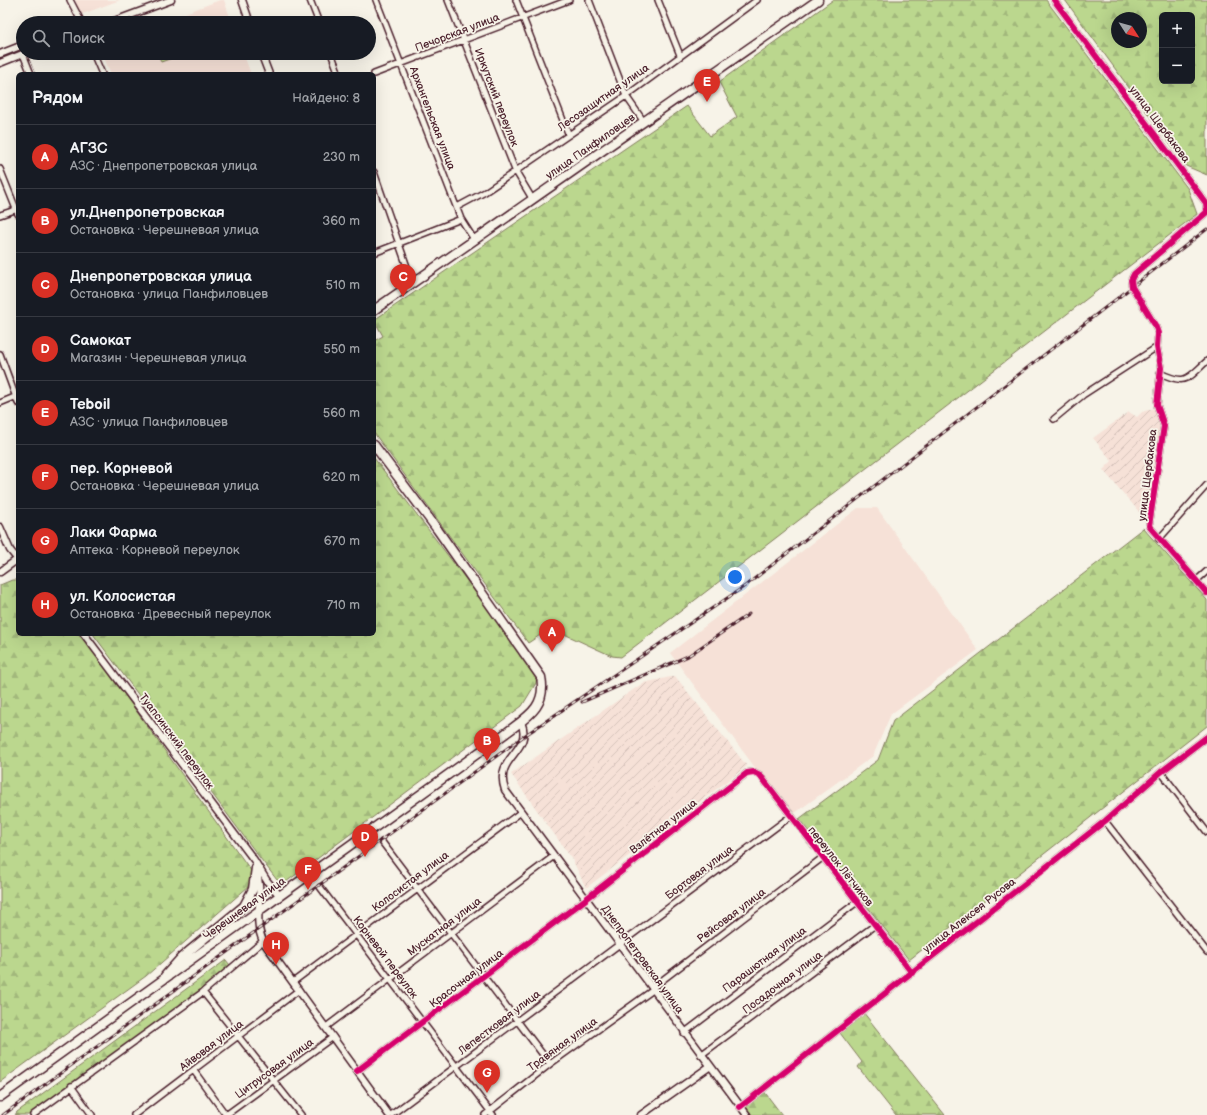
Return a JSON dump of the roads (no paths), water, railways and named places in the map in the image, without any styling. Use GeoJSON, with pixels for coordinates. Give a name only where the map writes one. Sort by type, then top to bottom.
{"type":"FeatureCollection","features":[{"type":"Feature","properties":{"kind":"main road","name":"улица Панфиловцев"},"geometry":{"type":"LineString","coordinates":[[376,309],[818,0]]}},
{"type":"Feature","properties":{"kind":"main road"},"geometry":{"type":"LineString","coordinates":[[376,448],[437,529],[541,676],[543,687],[538,704],[531,714],[521,722]]}},
{"type":"Feature","properties":{"kind":"main road","name":"Черешневая улица"},"geometry":{"type":"LineString","coordinates":[[0,1097],[521,722]]}},
{"type":"Feature","properties":{"kind":"main road"},"geometry":{"type":"LineString","coordinates":[[161,982],[170,969],[182,957],[244,906],[253,889],[255,864]]}},
{"type":"Feature","properties":{"kind":"street"},"geometry":{"type":"LineString","coordinates":[[70,0],[78,16]]}},
{"type":"Feature","properties":{"kind":"street"},"geometry":{"type":"LineString","coordinates":[[127,16],[171,0]]}},
{"type":"Feature","properties":{"kind":"street"},"geometry":{"type":"LineString","coordinates":[[242,0],[248,16]]}},
{"type":"Feature","properties":{"kind":"street"},"geometry":{"type":"LineString","coordinates":[[310,0],[316,16]]}},
{"type":"Feature","properties":{"kind":"street","name":"Архангельская улица"},"geometry":{"type":"LineString","coordinates":[[376,0],[461,219],[474,241]]}},
{"type":"Feature","properties":{"kind":"street","name":"Иркутский переулок"},"geometry":{"type":"LineString","coordinates":[[448,0],[515,170],[533,200]]}},
{"type":"Feature","properties":{"kind":"street"},"geometry":{"type":"LineString","coordinates":[[516,0],[568,133]]}},
{"type":"Feature","properties":{"kind":"street","name":"Печорская улица"},"geometry":{"type":"LineString","coordinates":[[376,73],[569,0]]}},
{"type":"Feature","properties":{"kind":"street"},"geometry":{"type":"LineString","coordinates":[[589,0],[626,96],[644,122]]}},
{"type":"Feature","properties":{"kind":"street"},"geometry":{"type":"LineString","coordinates":[[658,0],[680,55]]}},
{"type":"Feature","properties":{"kind":"street","name":"Лесозащитная улица"},"geometry":{"type":"LineString","coordinates":[[457,207],[485,192],[568,133],[626,96],[757,0]]}},
{"type":"Feature","properties":{"kind":"street","name":"улица Щербакова"},"geometry":{"type":"LineString","coordinates":[[1054,0],[1206,203],[1207,212],[1134,274],[1131,280],[1132,287],[1155,324],[1158,334],[1157,347],[1160,373],[1157,405],[1164,426],[1149,526],[1207,593]]}},
{"type":"Feature","properties":{"kind":"street"},"geometry":{"type":"LineString","coordinates":[[0,54],[16,48]]}},
{"type":"Feature","properties":{"kind":"street"},"geometry":{"type":"LineString","coordinates":[[0,63],[16,56]]}},
{"type":"Feature","properties":{"kind":"street"},"geometry":{"type":"LineString","coordinates":[[27,60],[31,72]]}},
{"type":"Feature","properties":{"kind":"street"},"geometry":{"type":"LineString","coordinates":[[97,60],[101,72]]}},
{"type":"Feature","properties":{"kind":"street"},"geometry":{"type":"LineString","coordinates":[[264,60],[268,72]]}},
{"type":"Feature","properties":{"kind":"street"},"geometry":{"type":"LineString","coordinates":[[334,60],[338,72]]}},
{"type":"Feature","properties":{"kind":"street"},"geometry":{"type":"LineString","coordinates":[[0,169],[16,209]]}},
{"type":"Feature","properties":{"kind":"street"},"geometry":{"type":"LineString","coordinates":[[376,178],[413,284]]}},
{"type":"Feature","properties":{"kind":"street"},"geometry":{"type":"LineString","coordinates":[[0,215],[16,211]]}},
{"type":"Feature","properties":{"kind":"street"},"geometry":{"type":"LineString","coordinates":[[376,252],[461,219]]}},
{"type":"Feature","properties":{"kind":"street"},"geometry":{"type":"LineString","coordinates":[[1054,419],[1083,394],[1157,347]]}},
{"type":"Feature","properties":{"kind":"street"},"geometry":{"type":"LineString","coordinates":[[0,354],[16,394]]}},
{"type":"Feature","properties":{"kind":"street"},"geometry":{"type":"LineString","coordinates":[[1160,373],[1178,380],[1188,378],[1207,361]]}},
{"type":"Feature","properties":{"kind":"street"},"geometry":{"type":"LineString","coordinates":[[0,403],[16,396]]}},
{"type":"Feature","properties":{"kind":"street"},"geometry":{"type":"LineString","coordinates":[[1159,539],[1207,485]]}},
{"type":"Feature","properties":{"kind":"street"},"geometry":{"type":"LineString","coordinates":[[0,527],[10,550],[16,558]]}},
{"type":"Feature","properties":{"kind":"street"},"geometry":{"type":"LineString","coordinates":[[0,572],[16,561]]}},
{"type":"Feature","properties":{"kind":"street"},"geometry":{"type":"LineString","coordinates":[[1196,581],[1207,571]]}},
{"type":"Feature","properties":{"kind":"street","name":"Туапсинский переулок"},"geometry":{"type":"LineString","coordinates":[[85,636],[267,881],[280,896]]}},
{"type":"Feature","properties":{"kind":"street","name":"Днепропетровская улица"},"geometry":{"type":"LineString","coordinates":[[521,722],[524,736],[522,744],[505,766],[502,780],[505,790],[709,1067],[747,1115]]}},
{"type":"Feature","properties":{"kind":"street","name":"улица Алексея Русова"},"geometry":{"type":"LineString","coordinates":[[740,1107],[1105,821],[1161,772],[1207,737]]}},
{"type":"Feature","properties":{"kind":"street","name":"переулок Лётчиков"},"geometry":{"type":"LineString","coordinates":[[754,772],[760,776],[912,973]]}},
{"type":"Feature","properties":{"kind":"street","name":"Взлётная улица"},"geometry":{"type":"LineString","coordinates":[[586,899],[747,773],[754,772]]}},
{"type":"Feature","properties":{"kind":"street"},"geometry":{"type":"LineString","coordinates":[[1161,772],[1207,832]]}},
{"type":"Feature","properties":{"kind":"street","name":"Колосистая улица"},"geometry":{"type":"LineString","coordinates":[[293,982],[521,812]]}},
{"type":"Feature","properties":{"kind":"street","name":"Бортовая улица"},"geometry":{"type":"LineString","coordinates":[[619,945],[790,816]]}},
{"type":"Feature","properties":{"kind":"street"},"geometry":{"type":"LineString","coordinates":[[1105,821],[1207,952]]}},
{"type":"Feature","properties":{"kind":"street"},"geometry":{"type":"LineString","coordinates":[[382,842],[416,889],[550,1064]]}},
{"type":"Feature","properties":{"kind":"street","name":"Мускатная улица"},"geometry":{"type":"LineString","coordinates":[[326,1027],[554,856]]}},
{"type":"Feature","properties":{"kind":"street","name":"Рейсовая улица"},"geometry":{"type":"LineString","coordinates":[[652,989],[822,858]]}},
{"type":"Feature","properties":{"kind":"street","name":"Туапсинский переулок"},"geometry":{"type":"LineString","coordinates":[[255,864],[260,887],[257,922],[258,930],[263,941],[390,1115]]}},
{"type":"Feature","properties":{"kind":"street","name":"Корневой переулок"},"geometry":{"type":"LineString","coordinates":[[320,887],[492,1113]]}},
{"type":"Feature","properties":{"kind":"street","name":"Красочная улица"},"geometry":{"type":"LineString","coordinates":[[357,1071],[586,899]]}},
{"type":"Feature","properties":{"kind":"street","name":"Парашютная улица"},"geometry":{"type":"LineString","coordinates":[[684,1033],[857,902]]}},
{"type":"Feature","properties":{"kind":"street","name":"Посадочная улица"},"geometry":{"type":"LineString","coordinates":[[701,1055],[875,925]]}},
{"type":"Feature","properties":{"kind":"street"},"geometry":{"type":"LineString","coordinates":[[33,1115],[71,1086],[204,992],[263,941]]}},
{"type":"Feature","properties":{"kind":"street","name":"Лепестковая улица"},"geometry":{"type":"LineString","coordinates":[[390,1115],[619,945]]}},
{"type":"Feature","properties":{"kind":"street","name":"Травяная улица"},"geometry":{"type":"LineString","coordinates":[[485,1115],[492,1113],[550,1064],[652,989]]}},
{"type":"Feature","properties":{"kind":"street","name":"Айвовая улица"},"geometry":{"type":"LineString","coordinates":[[134,1115],[299,990]]}},
{"type":"Feature","properties":{"kind":"street"},"geometry":{"type":"LineString","coordinates":[[204,992],[301,1115]]}},
{"type":"Feature","properties":{"kind":"street","name":"Цитрусовая улица"},"geometry":{"type":"LineString","coordinates":[[226,1115],[333,1037]]}},
{"type":"Feature","properties":{"kind":"street"},"geometry":{"type":"LineString","coordinates":[[641,1115],[709,1067]]}},
{"type":"Feature","properties":{"kind":"street"},"geometry":{"type":"LineString","coordinates":[[194,1071],[226,1115]]}},
{"type":"Feature","properties":{"kind":"street"},"geometry":{"type":"LineString","coordinates":[[71,1086],[92,1115]]}},
{"type":"Feature","properties":{"kind":"railway"},"geometry":{"type":"LineString","coordinates":[[3,1115],[524,736],[745,586],[1207,229]]}},
{"type":"Feature","properties":{"kind":"railway"},"geometry":{"type":"LineString","coordinates":[[582,702],[688,656],[749,614]]}},
{"type":"Feature","properties":{"kind":"place","name":"Teboil"},"geometry":{"type":"Point","coordinates":[707,102]}},
{"type":"Feature","properties":{"kind":"place","name":"Днепропетровская улица"},"geometry":{"type":"Point","coordinates":[403,297]}},
{"type":"Feature","properties":{"kind":"place","name":"АГЗС"},"geometry":{"type":"Point","coordinates":[552,652]}},
{"type":"Feature","properties":{"kind":"place","name":"ул.Днепропетровская"},"geometry":{"type":"Point","coordinates":[487,761]}},
{"type":"Feature","properties":{"kind":"place","name":"Самокат"},"geometry":{"type":"Point","coordinates":[365,857]}},
{"type":"Feature","properties":{"kind":"place","name":"пер. Корневой"},"geometry":{"type":"Point","coordinates":[308,890]}},
{"type":"Feature","properties":{"kind":"place","name":"ул. Колосистая"},"geometry":{"type":"Point","coordinates":[276,965]}},
{"type":"Feature","properties":{"kind":"place","name":"Лаки Фарма"},"geometry":{"type":"Point","coordinates":[487,1093]}}]}
